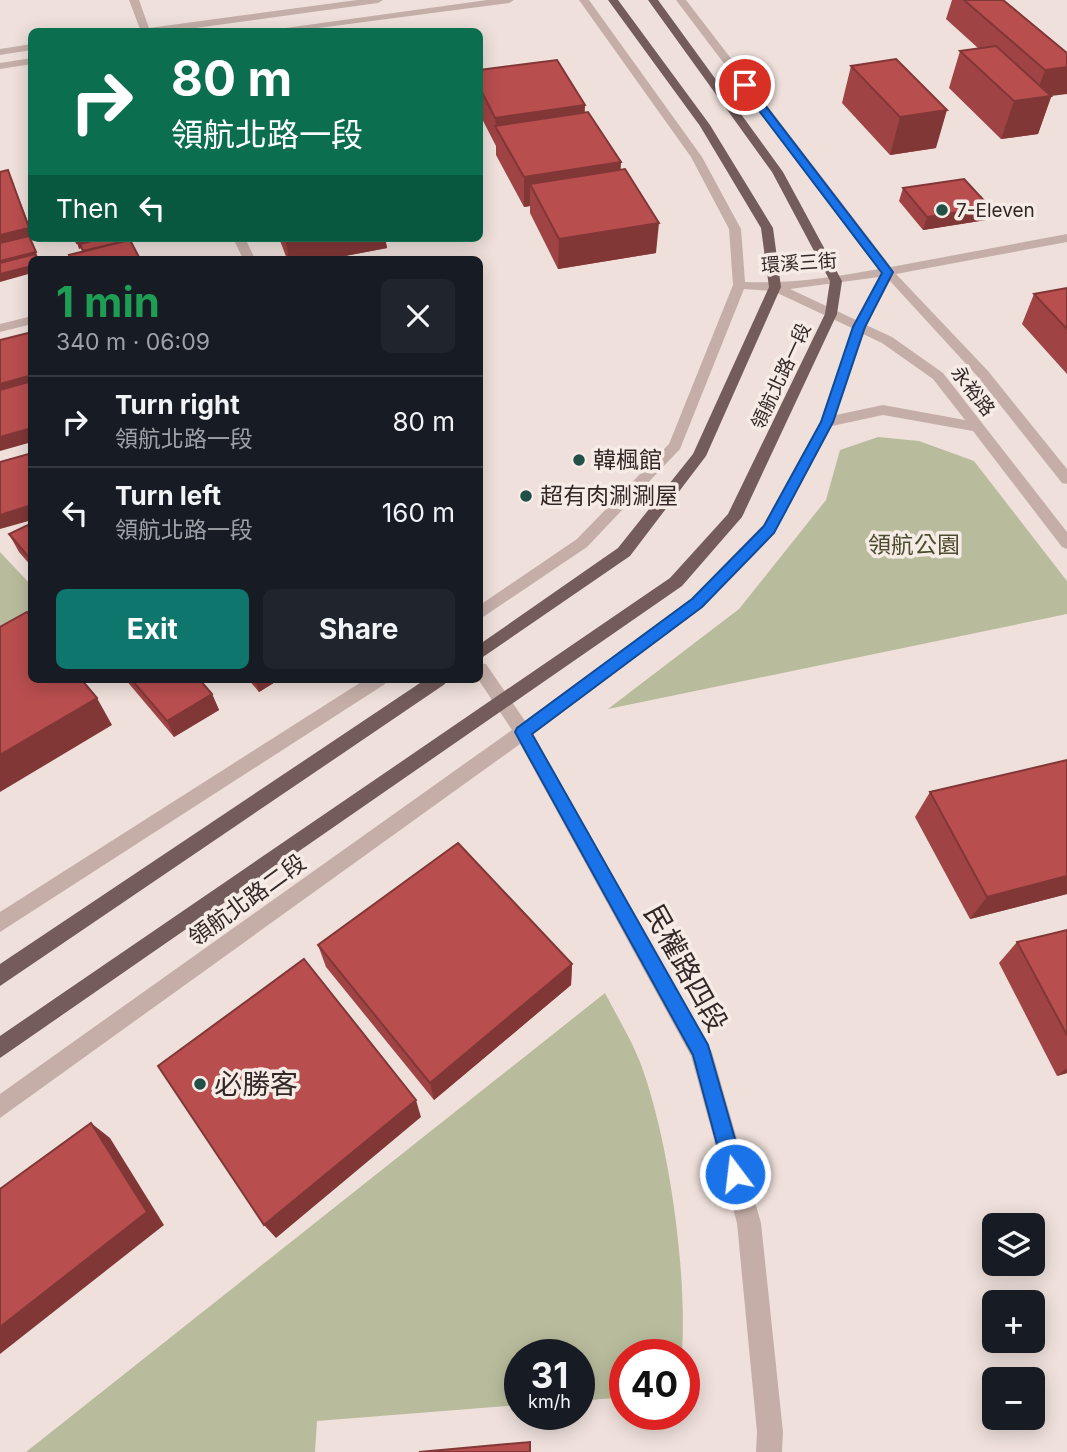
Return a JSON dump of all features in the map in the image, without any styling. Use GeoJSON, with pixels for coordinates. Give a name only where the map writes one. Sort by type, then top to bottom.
{"type":"FeatureCollection","features":[{"type":"Feature","properties":{"kind":"main road"},"geometry":{"type":"LineString","coordinates":[[613,0],[705,125],[767,228],[775,287]]}},
{"type":"Feature","properties":{"kind":"main road"},"geometry":{"type":"LineString","coordinates":[[653,0],[777,172],[836,281]]}},
{"type":"Feature","properties":{"kind":"main road","name":"領航北路一段"},"geometry":{"type":"LineString","coordinates":[[502,704],[676,582],[734,517],[831,314],[836,281]]}},
{"type":"Feature","properties":{"kind":"main road","name":"領航北路一段"},"geometry":{"type":"LineString","coordinates":[[483,650],[624,552],[699,456],[775,287]]}},
{"type":"Feature","properties":{"kind":"main road"},"geometry":{"type":"LineString","coordinates":[[0,976],[433,683]]}},
{"type":"Feature","properties":{"kind":"main road","name":"領航北路二段"},"geometry":{"type":"LineString","coordinates":[[0,1048],[502,704]]}},
{"type":"Feature","properties":{"kind":"street"},"geometry":{"type":"LineString","coordinates":[[134,0],[143,28]]}},
{"type":"Feature","properties":{"kind":"street"},"geometry":{"type":"LineString","coordinates":[[167,28],[378,0]]}},
{"type":"Feature","properties":{"kind":"street"},"geometry":{"type":"LineString","coordinates":[[293,28],[509,0]]}},
{"type":"Feature","properties":{"kind":"street"},"geometry":{"type":"LineString","coordinates":[[483,611],[582,543],[675,446],[739,285],[735,229],[696,157],[584,0]]}},
{"type":"Feature","properties":{"kind":"street"},"geometry":{"type":"LineString","coordinates":[[523,732],[697,603],[769,529],[827,422],[859,327],[888,272],[681,0]]}},
{"type":"Feature","properties":{"kind":"street"},"geometry":{"type":"LineString","coordinates":[[0,52],[28,48]]}},
{"type":"Feature","properties":{"kind":"street"},"geometry":{"type":"LineString","coordinates":[[0,66],[28,62]]}},
{"type":"Feature","properties":{"kind":"street","name":"環溪三街"},"geometry":{"type":"LineString","coordinates":[[739,285],[775,287],[836,281],[931,261],[1067,238]]}},
{"type":"Feature","properties":{"kind":"street","name":"永裕路"},"geometry":{"type":"LineString","coordinates":[[888,272],[984,374],[1067,479]]}},
{"type":"Feature","properties":{"kind":"street","name":"永裕路"},"geometry":{"type":"LineString","coordinates":[[775,287],[887,340],[938,376],[1067,543]]}},
{"type":"Feature","properties":{"kind":"street"},"geometry":{"type":"LineString","coordinates":[[0,328],[28,321]]}},
{"type":"Feature","properties":{"kind":"street"},"geometry":{"type":"LineString","coordinates":[[827,422],[883,410],[977,427]]}},
{"type":"Feature","properties":{"kind":"street","name":"民權路四段"},"geometry":{"type":"LineString","coordinates":[[483,674],[523,732],[701,1052],[749,1223],[770,1432],[769,1452]]}},
{"type":"Feature","properties":{"kind":"street"},"geometry":{"type":"LineString","coordinates":[[0,923],[373,683]]}},
{"type":"Feature","properties":{"kind":"street","name":"領航北路二段"},"geometry":{"type":"LineString","coordinates":[[0,1107],[523,732]]}},
{"type":"Feature","properties":{"kind":"green space","name":"領航公園"},"geometry":{"type":"Polygon","coordinates":[[[878,437],[919,441],[974,461],[1067,581],[1067,614],[608,709],[739,609],[826,500],[840,450],[878,437]]]}},
{"type":"Feature","properties":{"kind":"green space"},"geometry":{"type":"Polygon","coordinates":[[[0,552],[28,582],[28,636],[0,651],[0,552]]]}},
{"type":"Feature","properties":{"kind":"green space"},"geometry":{"type":"Polygon","coordinates":[[[605,993],[639,1060],[653,1101],[669,1173],[679,1249],[683,1321],[682,1339],[609,1339],[609,1398],[595,1400],[595,1339],[504,1339],[504,1406],[317,1421],[315,1452],[26,1452],[605,993]]]}},
{"type":"Feature","properties":{"kind":"building"},"geometry":{"type":"Polygon","coordinates":[[[964,0],[1003,0],[1067,53],[1067,67],[1045,70],[964,0]]]}},
{"type":"Feature","properties":{"kind":"building"},"geometry":{"type":"Polygon","coordinates":[[[996,46],[1051,96],[1014,101],[960,51],[996,46]]]}},
{"type":"Feature","properties":{"kind":"building"},"geometry":{"type":"Polygon","coordinates":[[[896,59],[947,110],[900,117],[851,66],[896,59]]]}},
{"type":"Feature","properties":{"kind":"building"},"geometry":{"type":"Polygon","coordinates":[[[557,60],[585,105],[495,118],[483,94],[483,70],[557,60]]]}},
{"type":"Feature","properties":{"kind":"building"},"geometry":{"type":"Polygon","coordinates":[[[588,112],[621,162],[524,177],[495,126],[588,112]]]}},
{"type":"Feature","properties":{"kind":"building"},"geometry":{"type":"Polygon","coordinates":[[[625,169],[659,223],[559,239],[530,184],[625,169]]]}},
{"type":"Feature","properties":{"kind":"building"},"geometry":{"type":"Polygon","coordinates":[[[8,170],[28,228],[0,235],[0,172],[8,170]]]}},
{"type":"Feature","properties":{"kind":"building"},"geometry":{"type":"Polygon","coordinates":[[[964,179],[990,207],[927,217],[903,188],[964,179]]]}},
{"type":"Feature","properties":{"kind":"building"},"geometry":{"type":"Polygon","coordinates":[[[28,236],[28,242],[32,242],[36,252],[0,261],[0,243],[28,236]]]}},
{"type":"Feature","properties":{"kind":"building"},"geometry":{"type":"Polygon","coordinates":[[[88,242],[121,242],[83,251],[80,244],[88,242]]]}},
{"type":"Feature","properties":{"kind":"building"},"geometry":{"type":"Polygon","coordinates":[[[131,242],[138,256],[70,256],[131,242]]]}},
{"type":"Feature","properties":{"kind":"building"},"geometry":{"type":"Polygon","coordinates":[[[35,254],[36,256],[28,256],[28,267],[0,274],[0,263],[35,254]]]}},
{"type":"Feature","properties":{"kind":"building"},"geometry":{"type":"Polygon","coordinates":[[[1067,288],[1067,329],[1034,294],[1067,288]]]}},
{"type":"Feature","properties":{"kind":"building"},"geometry":{"type":"Polygon","coordinates":[[[28,333],[28,376],[0,384],[0,340],[28,333]]]}},
{"type":"Feature","properties":{"kind":"building"},"geometry":{"type":"Polygon","coordinates":[[[28,382],[28,429],[0,437],[0,390],[28,382]]]}},
{"type":"Feature","properties":{"kind":"building"},"geometry":{"type":"Polygon","coordinates":[[[28,454],[28,506],[0,515],[0,462],[28,454]]]}},
{"type":"Feature","properties":{"kind":"building"},"geometry":{"type":"Polygon","coordinates":[[[28,525],[28,556],[9,534],[28,525]]]}},
{"type":"Feature","properties":{"kind":"building"},"geometry":{"type":"Polygon","coordinates":[[[28,613],[28,683],[84,683],[97,698],[0,755],[0,627],[28,613]]]}},
{"type":"Feature","properties":{"kind":"building"},"geometry":{"type":"Polygon","coordinates":[[[134,683],[202,683],[212,694],[167,721],[134,683]]]}},
{"type":"Feature","properties":{"kind":"building"},"geometry":{"type":"Polygon","coordinates":[[[1067,760],[1067,876],[987,897],[930,792],[1067,760]]]}},
{"type":"Feature","properties":{"kind":"building"},"geometry":{"type":"Polygon","coordinates":[[[458,843],[572,964],[430,1083],[318,945],[458,843]]]}},
{"type":"Feature","properties":{"kind":"building"},"geometry":{"type":"Polygon","coordinates":[[[1067,930],[1067,1035],[1017,942],[1067,930]]]}},
{"type":"Feature","properties":{"kind":"building"},"geometry":{"type":"Polygon","coordinates":[[[304,959],[416,1100],[264,1225],[158,1066],[304,959]]]}},
{"type":"Feature","properties":{"kind":"building"},"geometry":{"type":"Polygon","coordinates":[[[91,1123],[147,1212],[0,1327],[0,1189],[91,1123]]]}},
{"type":"Feature","properties":{"kind":"building"},"geometry":{"type":"Polygon","coordinates":[[[530,1442],[530,1452],[419,1452],[530,1442]]]}},
{"type":"Feature","properties":{"kind":"place","name":"7-Eleven"},"geometry":{"type":"Point","coordinates":[942,210]}},
{"type":"Feature","properties":{"kind":"place","name":"韓楓館"},"geometry":{"type":"Point","coordinates":[579,460]}},
{"type":"Feature","properties":{"kind":"place","name":"超有肉涮涮屋"},"geometry":{"type":"Point","coordinates":[526,496]}},
{"type":"Feature","properties":{"kind":"place","name":"必勝客"},"geometry":{"type":"Point","coordinates":[200,1084]}},
{"type":"Feature","properties":{"kind":"route"},"geometry":{"type":"LineString","coordinates":[[735,1174],[701,1052],[523,732],[697,603],[769,529],[827,422],[859,327],[888,272],[745,85]]}}]}
